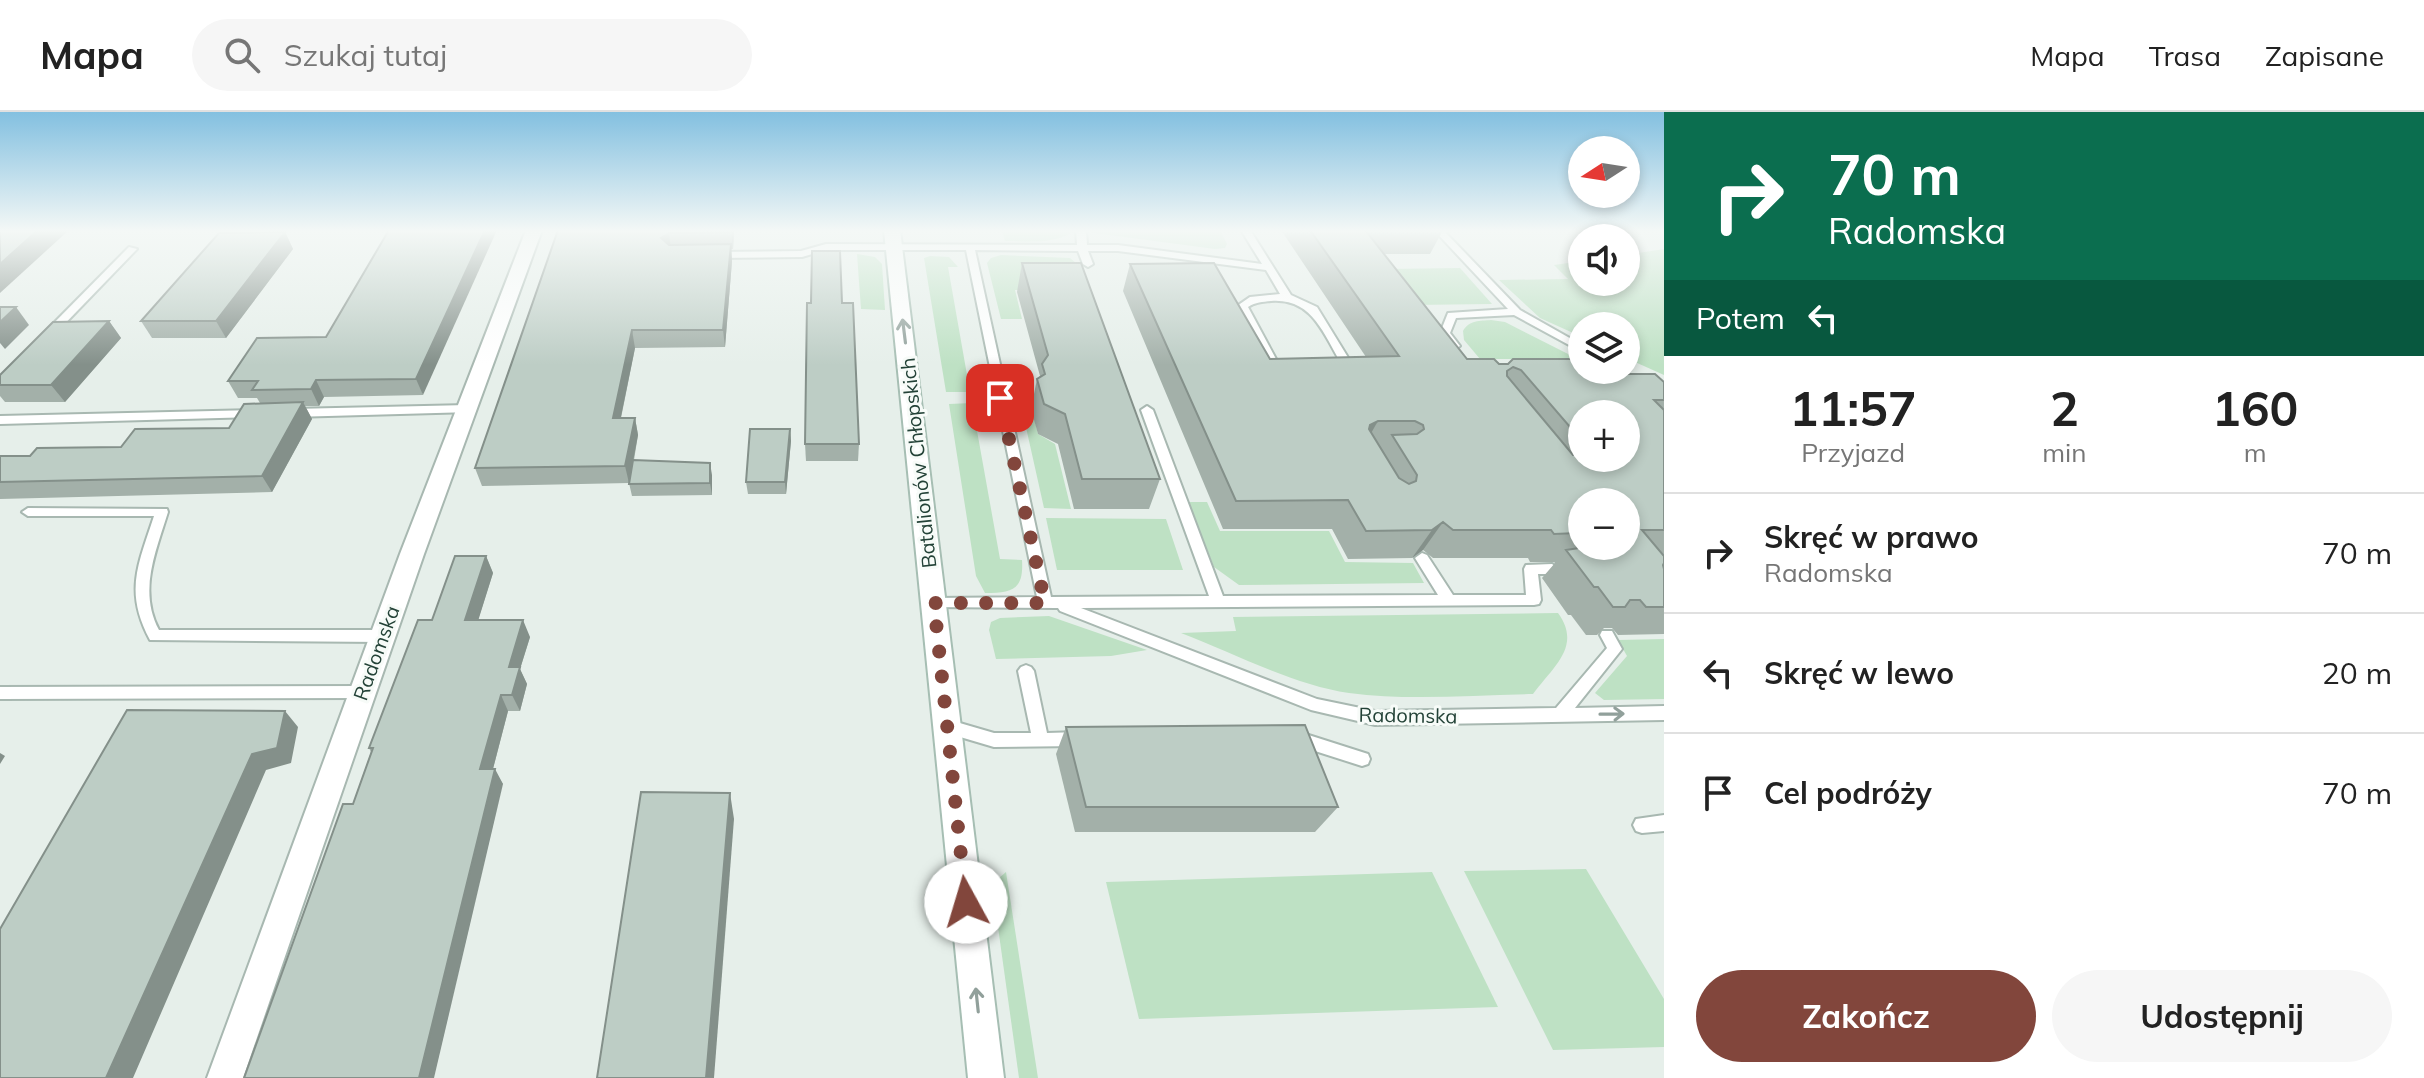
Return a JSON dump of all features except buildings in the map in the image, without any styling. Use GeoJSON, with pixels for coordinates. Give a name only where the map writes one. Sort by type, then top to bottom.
{"type":"FeatureCollection","features":[{"type":"Feature","properties":{"kind":"street","name":"Radomska"},"geometry":{"type":"LineString","coordinates":[[225,1078],[382,636],[517,275]]}},
{"type":"Feature","properties":{"kind":"street","name":"Batalionów Chłopskich"},"geometry":{"type":"LineString","coordinates":[[897,275],[986,1078]]}},
{"type":"Feature","properties":{"kind":"lane"},"geometry":{"type":"LineString","coordinates":[[41,342],[106,275]]}},
{"type":"Feature","properties":{"kind":"lane"},"geometry":{"type":"LineString","coordinates":[[976,275],[1050,603]]}},
{"type":"Feature","properties":{"kind":"lane"},"geometry":{"type":"LineString","coordinates":[[1273,275],[1287,297]]}},
{"type":"Feature","properties":{"kind":"lane"},"geometry":{"type":"LineString","coordinates":[[1481,275],[1516,312],[1568,341]]}},
{"type":"Feature","properties":{"kind":"lane"},"geometry":{"type":"LineString","coordinates":[[1302,370],[1293,370],[1272,361],[1242,306],[1254,299],[1287,297],[1313,309],[1347,364],[1334,370],[1323,370]]}},
{"type":"Feature","properties":{"kind":"lane"},"geometry":{"type":"LineString","coordinates":[[1464,357],[1445,333],[1452,315],[1516,312]]}},
{"type":"Feature","properties":{"kind":"lane"},"geometry":{"type":"LineString","coordinates":[[278,414],[468,409]]}},
{"type":"Feature","properties":{"kind":"lane"},"geometry":{"type":"LineString","coordinates":[[1147,410],[1218,602]]}},
{"type":"Feature","properties":{"kind":"lane"},"geometry":{"type":"LineString","coordinates":[[0,420],[263,414]]}},
{"type":"Feature","properties":{"kind":"lane"},"geometry":{"type":"LineString","coordinates":[[28,512],[162,512],[139,593],[144,619],[155,636],[382,636]]}},
{"type":"Feature","properties":{"kind":"lane"},"geometry":{"type":"LineString","coordinates":[[1422,558],[1449,601]]}},
{"type":"Feature","properties":{"kind":"lane"},"geometry":{"type":"LineString","coordinates":[[934,603],[1534,600],[1531,569],[1552,569]]}},
{"type":"Feature","properties":{"kind":"lane","name":"Radomska"},"geometry":{"type":"LineString","coordinates":[[1050,603],[1336,711],[1375,718],[1664,713]]}},
{"type":"Feature","properties":{"kind":"lane"},"geometry":{"type":"LineString","coordinates":[[1560,715],[1615,649],[1607,635]]}},
{"type":"Feature","properties":{"kind":"lane"},"geometry":{"type":"LineString","coordinates":[[1026,671],[1040,739]]}},
{"type":"Feature","properties":{"kind":"lane"},"geometry":{"type":"LineString","coordinates":[[0,693],[362,692]]}},
{"type":"Feature","properties":{"kind":"lane"},"geometry":{"type":"LineString","coordinates":[[946,726],[994,740],[1103,738]]}},
{"type":"Feature","properties":{"kind":"lane"},"geometry":{"type":"LineString","coordinates":[[1277,735],[1298,738],[1362,759]]}},
{"type":"Feature","properties":{"kind":"lane"},"geometry":{"type":"LineString","coordinates":[[1642,825],[1664,823]]}},
{"type":"Feature","properties":{"kind":"green space"},"geometry":{"type":"Polygon","coordinates":[[[859,275],[883,275],[885,310],[861,309],[859,275]]]}},
{"type":"Feature","properties":{"kind":"green space"},"geometry":{"type":"Polygon","coordinates":[[[927,275],[949,275],[970,392],[946,392],[927,275]]]}},
{"type":"Feature","properties":{"kind":"green space"},"geometry":{"type":"Polygon","coordinates":[[[990,275],[1076,275],[1075,290],[1015,290],[1022,319],[1001,319],[990,275]]]}},
{"type":"Feature","properties":{"kind":"green space"},"geometry":{"type":"Polygon","coordinates":[[[1389,275],[1466,275],[1492,304],[1411,305],[1389,275]]]}},
{"type":"Feature","properties":{"kind":"green space"},"geometry":{"type":"Polygon","coordinates":[[[1640,275],[1664,275],[1664,375],[1640,364],[1640,312],[1568,312],[1568,331],[1540,318],[1499,280],[1568,279],[1568,296],[1640,296],[1640,275]]]}},
{"type":"Feature","properties":{"kind":"green space"},"geometry":{"type":"Polygon","coordinates":[[[1479,321],[1505,322],[1568,354],[1568,359],[1480,359],[1464,340],[1463,331],[1479,321]]]}},
{"type":"Feature","properties":{"kind":"green space"},"geometry":{"type":"Polygon","coordinates":[[[972,403],[1000,559],[1022,560],[1018,584],[1002,592],[985,593],[976,576],[949,404],[972,403]]]}},
{"type":"Feature","properties":{"kind":"green space"},"geometry":{"type":"Polygon","coordinates":[[[1021,405],[1031,405],[1038,434],[1055,444],[1071,509],[1044,508],[1021,405]]]}},
{"type":"Feature","properties":{"kind":"green space"},"geometry":{"type":"Polygon","coordinates":[[[1188,502],[1207,502],[1220,531],[1329,531],[1345,562],[1413,563],[1424,583],[1239,585],[1214,567],[1188,502]]]}},
{"type":"Feature","properties":{"kind":"green space"},"geometry":{"type":"Polygon","coordinates":[[[1046,518],[1166,519],[1183,570],[1057,570],[1046,518]]]}},
{"type":"Feature","properties":{"kind":"green space"},"geometry":{"type":"Polygon","coordinates":[[[1558,613],[1565,625],[1566,646],[1556,665],[1533,694],[1418,697],[1349,693],[1285,676],[1181,633],[1236,631],[1233,617],[1558,613]]]}},
{"type":"Feature","properties":{"kind":"green space"},"geometry":{"type":"Polygon","coordinates":[[[1049,616],[1147,650],[1111,656],[996,659],[989,630],[991,622],[1000,618],[1049,616]]]}},
{"type":"Feature","properties":{"kind":"green space"},"geometry":{"type":"Polygon","coordinates":[[[1664,639],[1664,699],[1604,700],[1595,693],[1627,656],[1618,640],[1664,639]]]}},
{"type":"Feature","properties":{"kind":"green space"},"geometry":{"type":"Polygon","coordinates":[[[1586,869],[1664,999],[1664,1047],[1553,1050],[1464,871],[1586,869]]]}},
{"type":"Feature","properties":{"kind":"green space"},"geometry":{"type":"Polygon","coordinates":[[[1006,872],[1038,1078],[1019,1078],[992,884],[1006,872]]]}},
{"type":"Feature","properties":{"kind":"green space"},"geometry":{"type":"Polygon","coordinates":[[[1432,872],[1498,1007],[1139,1019],[1106,882],[1432,872]]]}},
{"type":"Feature","properties":{"kind":"route"},"geometry":{"type":"LineString","coordinates":[[966,902],[934,603],[1045,603],[1000,398]]}}]}
